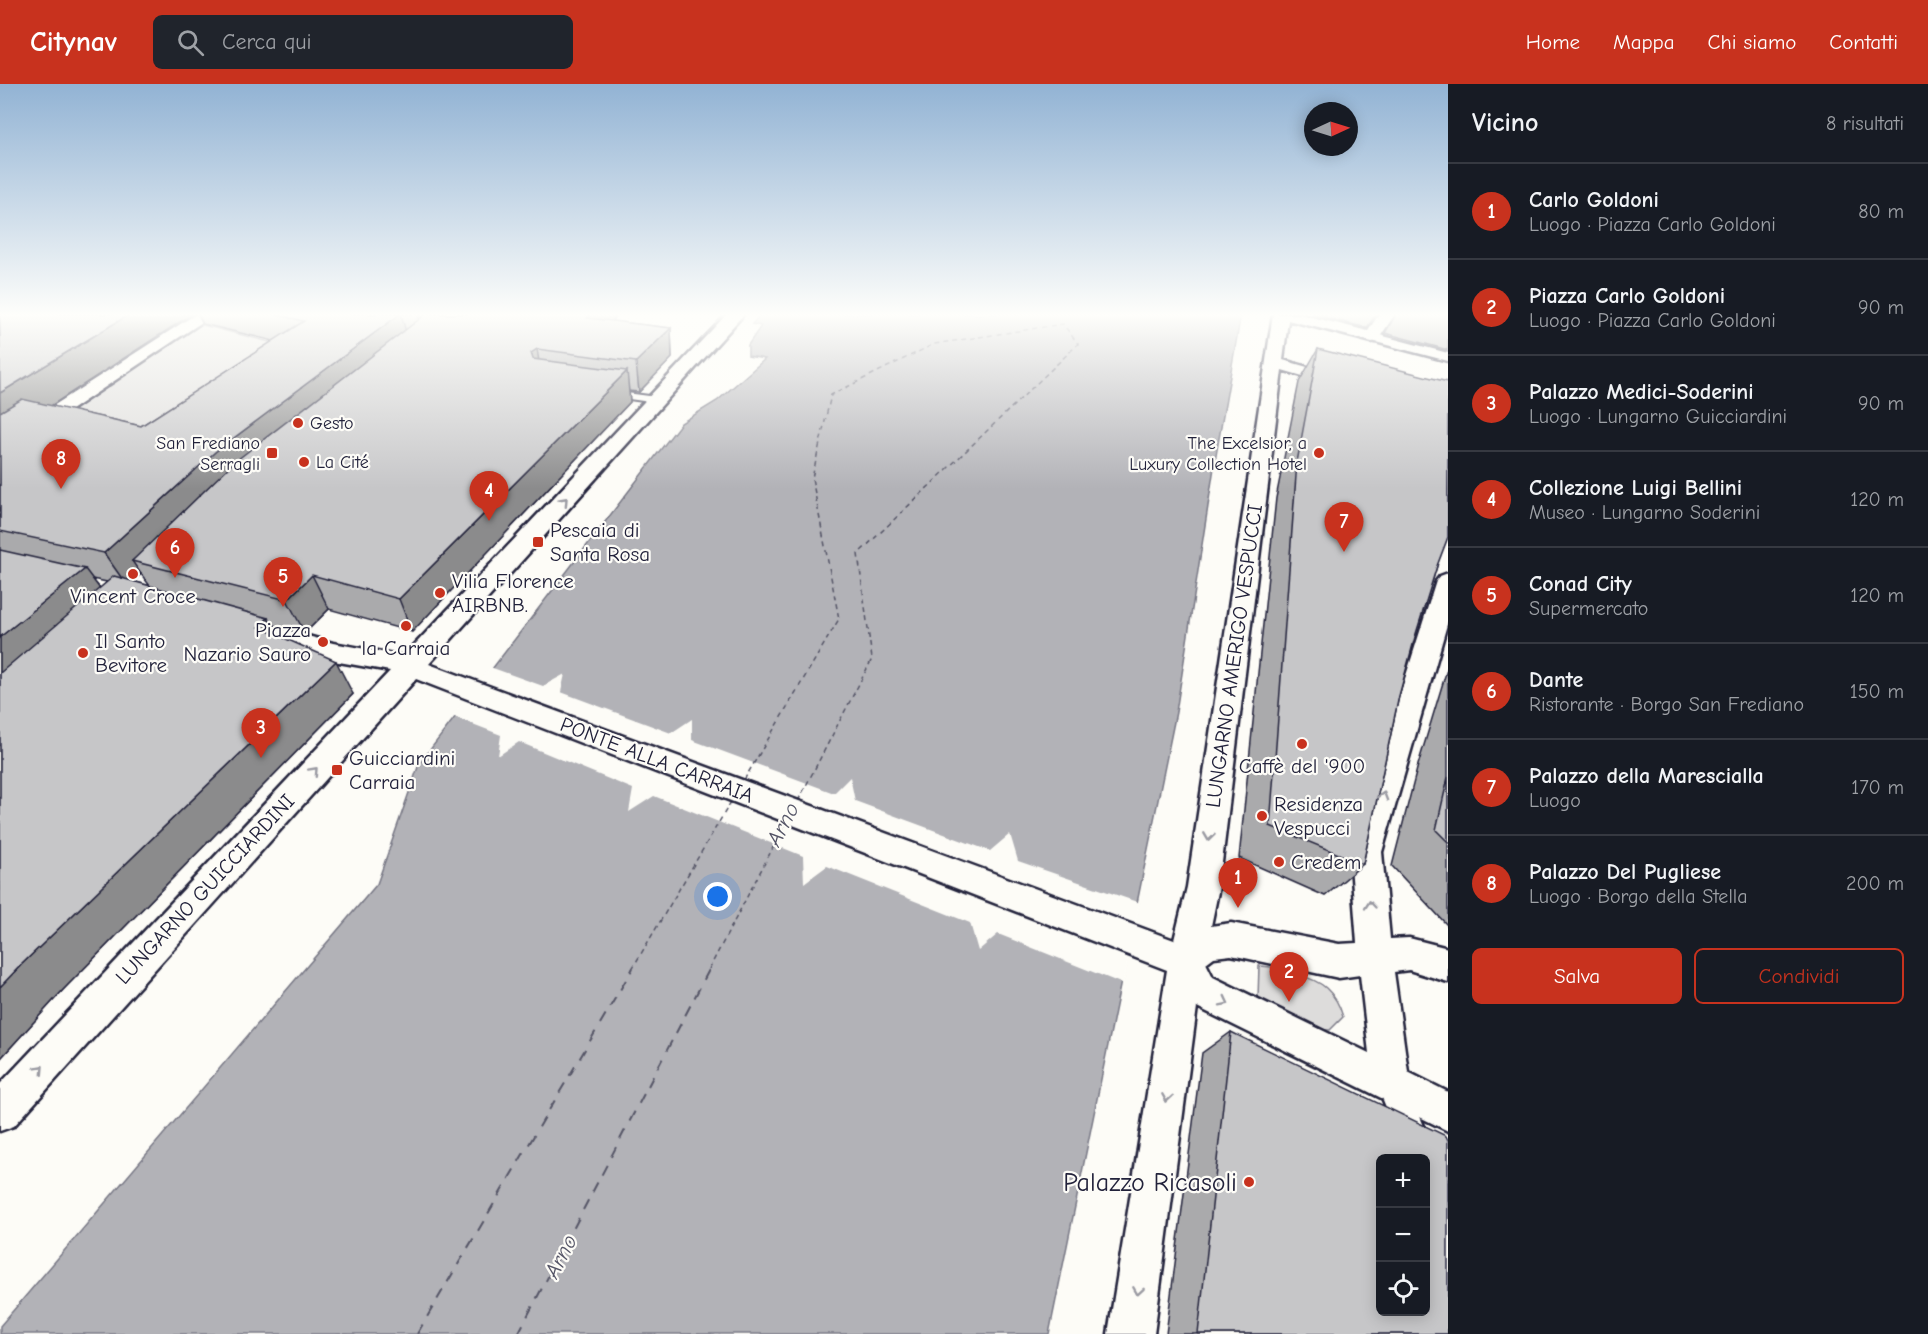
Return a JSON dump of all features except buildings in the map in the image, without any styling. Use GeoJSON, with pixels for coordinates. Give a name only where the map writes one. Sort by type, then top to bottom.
{"type":"FeatureCollection","features":[{"type":"Feature","properties":{"kind":"street"},"geometry":{"type":"LineString","coordinates":[[6,441],[114,372]]}},
{"type":"Feature","properties":{"kind":"street","name":"LUNGARNO GUICCIARDINI"},"geometry":{"type":"LineString","coordinates":[[0,1112],[682,372]]}},
{"type":"Feature","properties":{"kind":"street","name":"LUNGARNO AMERIGO VESPUCCI"},"geometry":{"type":"LineString","coordinates":[[1131,1334],[1186,961],[1203,887],[1274,372]]}},
{"type":"Feature","properties":{"kind":"street"},"geometry":{"type":"LineString","coordinates":[[1307,372],[1362,388]]}},
{"type":"Feature","properties":{"kind":"street"},"geometry":{"type":"LineString","coordinates":[[1418,1154],[1391,1083],[1375,957],[1366,852],[1442,624],[1448,581]]}},
{"type":"Feature","properties":{"kind":"street"},"geometry":{"type":"LineString","coordinates":[[222,621],[333,652],[411,667]]}},
{"type":"Feature","properties":{"kind":"street","name":"PONTE ALLA CARRAIA"},"geometry":{"type":"LineString","coordinates":[[411,667],[1186,961]]}},
{"type":"Feature","properties":{"kind":"street"},"geometry":{"type":"LineString","coordinates":[[1448,965],[1409,954],[1339,961],[1231,939],[1210,942],[1197,949],[1186,961],[1201,988],[1209,994],[1448,1112]]}},
{"type":"Feature","properties":{"kind":"lane"},"geometry":{"type":"LineString","coordinates":[[597,392],[657,400]]}},
{"type":"Feature","properties":{"kind":"shaded area"},"geometry":{"type":"Polygon","coordinates":[[[128,372],[281,372],[190,437],[45,429],[128,372]]]}},
{"type":"Feature","properties":{"kind":"shaded area"},"geometry":{"type":"Polygon","coordinates":[[[1259,966],[1294,973],[1320,984],[1335,998],[1343,1017],[1330,1030],[1321,1029],[1301,1024],[1273,1009],[1258,998],[1259,966]]]}},
{"type":"Feature","properties":{"kind":"water","name":"Arno"},"geometry":{"type":"Polygon","coordinates":[[[750,372],[1231,372],[1176,712],[1049,1334],[0,1334],[0,1326],[377,884],[419,764],[681,423],[717,401],[750,372]]]}},
{"type":"Feature","properties":{"kind":"pier"},"geometry":{"type":"Polygon","coordinates":[[[490,667],[543,686],[565,674],[561,692],[671,733],[692,719],[692,740],[834,793],[850,777],[855,801],[990,851],[1010,834],[1018,861],[1140,903],[1123,984],[998,934],[978,951],[970,923],[827,866],[804,883],[803,856],[654,796],[629,812],[633,789],[519,742],[498,756],[501,735],[452,716],[490,667]]]}},
{"type":"Feature","properties":{"kind":"ferry route"},"geometry":{"type":"LineString","coordinates":[[744,780],[839,619],[812,478],[831,395],[877,372]]}},
{"type":"Feature","properties":{"kind":"ferry route"},"geometry":{"type":"LineString","coordinates":[[798,801],[872,659],[858,554],[1048,372]]}},
{"type":"Feature","properties":{"kind":"ferry route"},"geometry":{"type":"LineString","coordinates":[[632,969],[732,800]]}},
{"type":"Feature","properties":{"kind":"ferry route"},"geometry":{"type":"LineString","coordinates":[[709,969],[787,821]]}},
{"type":"Feature","properties":{"kind":"ferry route"},"geometry":{"type":"LineString","coordinates":[[417,1334],[633,968]]}},
{"type":"Feature","properties":{"kind":"ferry route"},"geometry":{"type":"LineString","coordinates":[[518,1334],[710,968]]}},
{"type":"Feature","properties":{"kind":"place","name":"Gesto"},"geometry":{"type":"Point","coordinates":[298,423]}},
{"type":"Feature","properties":{"kind":"place","name":"San Frediano Serragli"},"geometry":{"type":"Point","coordinates":[272,453]}},
{"type":"Feature","properties":{"kind":"place","name":"The Excelsior, a Luxury Collection Hotel"},"geometry":{"type":"Point","coordinates":[1319,453]}},
{"type":"Feature","properties":{"kind":"place","name":"La Cité"},"geometry":{"type":"Point","coordinates":[304,462]}},
{"type":"Feature","properties":{"kind":"place","name":"Palazzo Del Pugliese"},"geometry":{"type":"Point","coordinates":[61,489]}},
{"type":"Feature","properties":{"kind":"place","name":"Collezione Luigi Bellini"},"geometry":{"type":"Point","coordinates":[489,521]}},
{"type":"Feature","properties":{"kind":"place","name":"Pescaia di Santa Rosa"},"geometry":{"type":"Point","coordinates":[538,542]}},
{"type":"Feature","properties":{"kind":"place","name":"Palazzo della Marescialla"},"geometry":{"type":"Point","coordinates":[1344,552]}},
{"type":"Feature","properties":{"kind":"place","name":"Vincent Croce"},"geometry":{"type":"Point","coordinates":[133,574]}},
{"type":"Feature","properties":{"kind":"place","name":"Dante"},"geometry":{"type":"Point","coordinates":[175,578]}},
{"type":"Feature","properties":{"kind":"place","name":"Vilia Florence AIRBNB."},"geometry":{"type":"Point","coordinates":[440,593]}},
{"type":"Feature","properties":{"kind":"place","name":"Conad City"},"geometry":{"type":"Point","coordinates":[283,607]}},
{"type":"Feature","properties":{"kind":"place","name":"la Carraia"},"geometry":{"type":"Point","coordinates":[406,626]}},
{"type":"Feature","properties":{"kind":"place","name":"Piazza Nazario Sauro"},"geometry":{"type":"Point","coordinates":[323,642]}},
{"type":"Feature","properties":{"kind":"place","name":"Il Santo Bevitore"},"geometry":{"type":"Point","coordinates":[83,653]}},
{"type":"Feature","properties":{"kind":"place","name":"Caffè del '900"},"geometry":{"type":"Point","coordinates":[1302,744]}},
{"type":"Feature","properties":{"kind":"place","name":"Palazzo Medici-Soderini"},"geometry":{"type":"Point","coordinates":[261,758]}},
{"type":"Feature","properties":{"kind":"place","name":"Guicciardini Carraia"},"geometry":{"type":"Point","coordinates":[337,770]}},
{"type":"Feature","properties":{"kind":"place","name":"Residenza Vespucci"},"geometry":{"type":"Point","coordinates":[1262,816]}},
{"type":"Feature","properties":{"kind":"place","name":"Credem"},"geometry":{"type":"Point","coordinates":[1279,862]}},
{"type":"Feature","properties":{"kind":"place","name":"Carlo Goldoni"},"geometry":{"type":"Point","coordinates":[1238,908]}},
{"type":"Feature","properties":{"kind":"place","name":"Piazza Carlo Goldoni"},"geometry":{"type":"Point","coordinates":[1289,1002]}},
{"type":"Feature","properties":{"kind":"place","name":"Palazzo Ricasoli"},"geometry":{"type":"Point","coordinates":[1249,1182]}}]}
